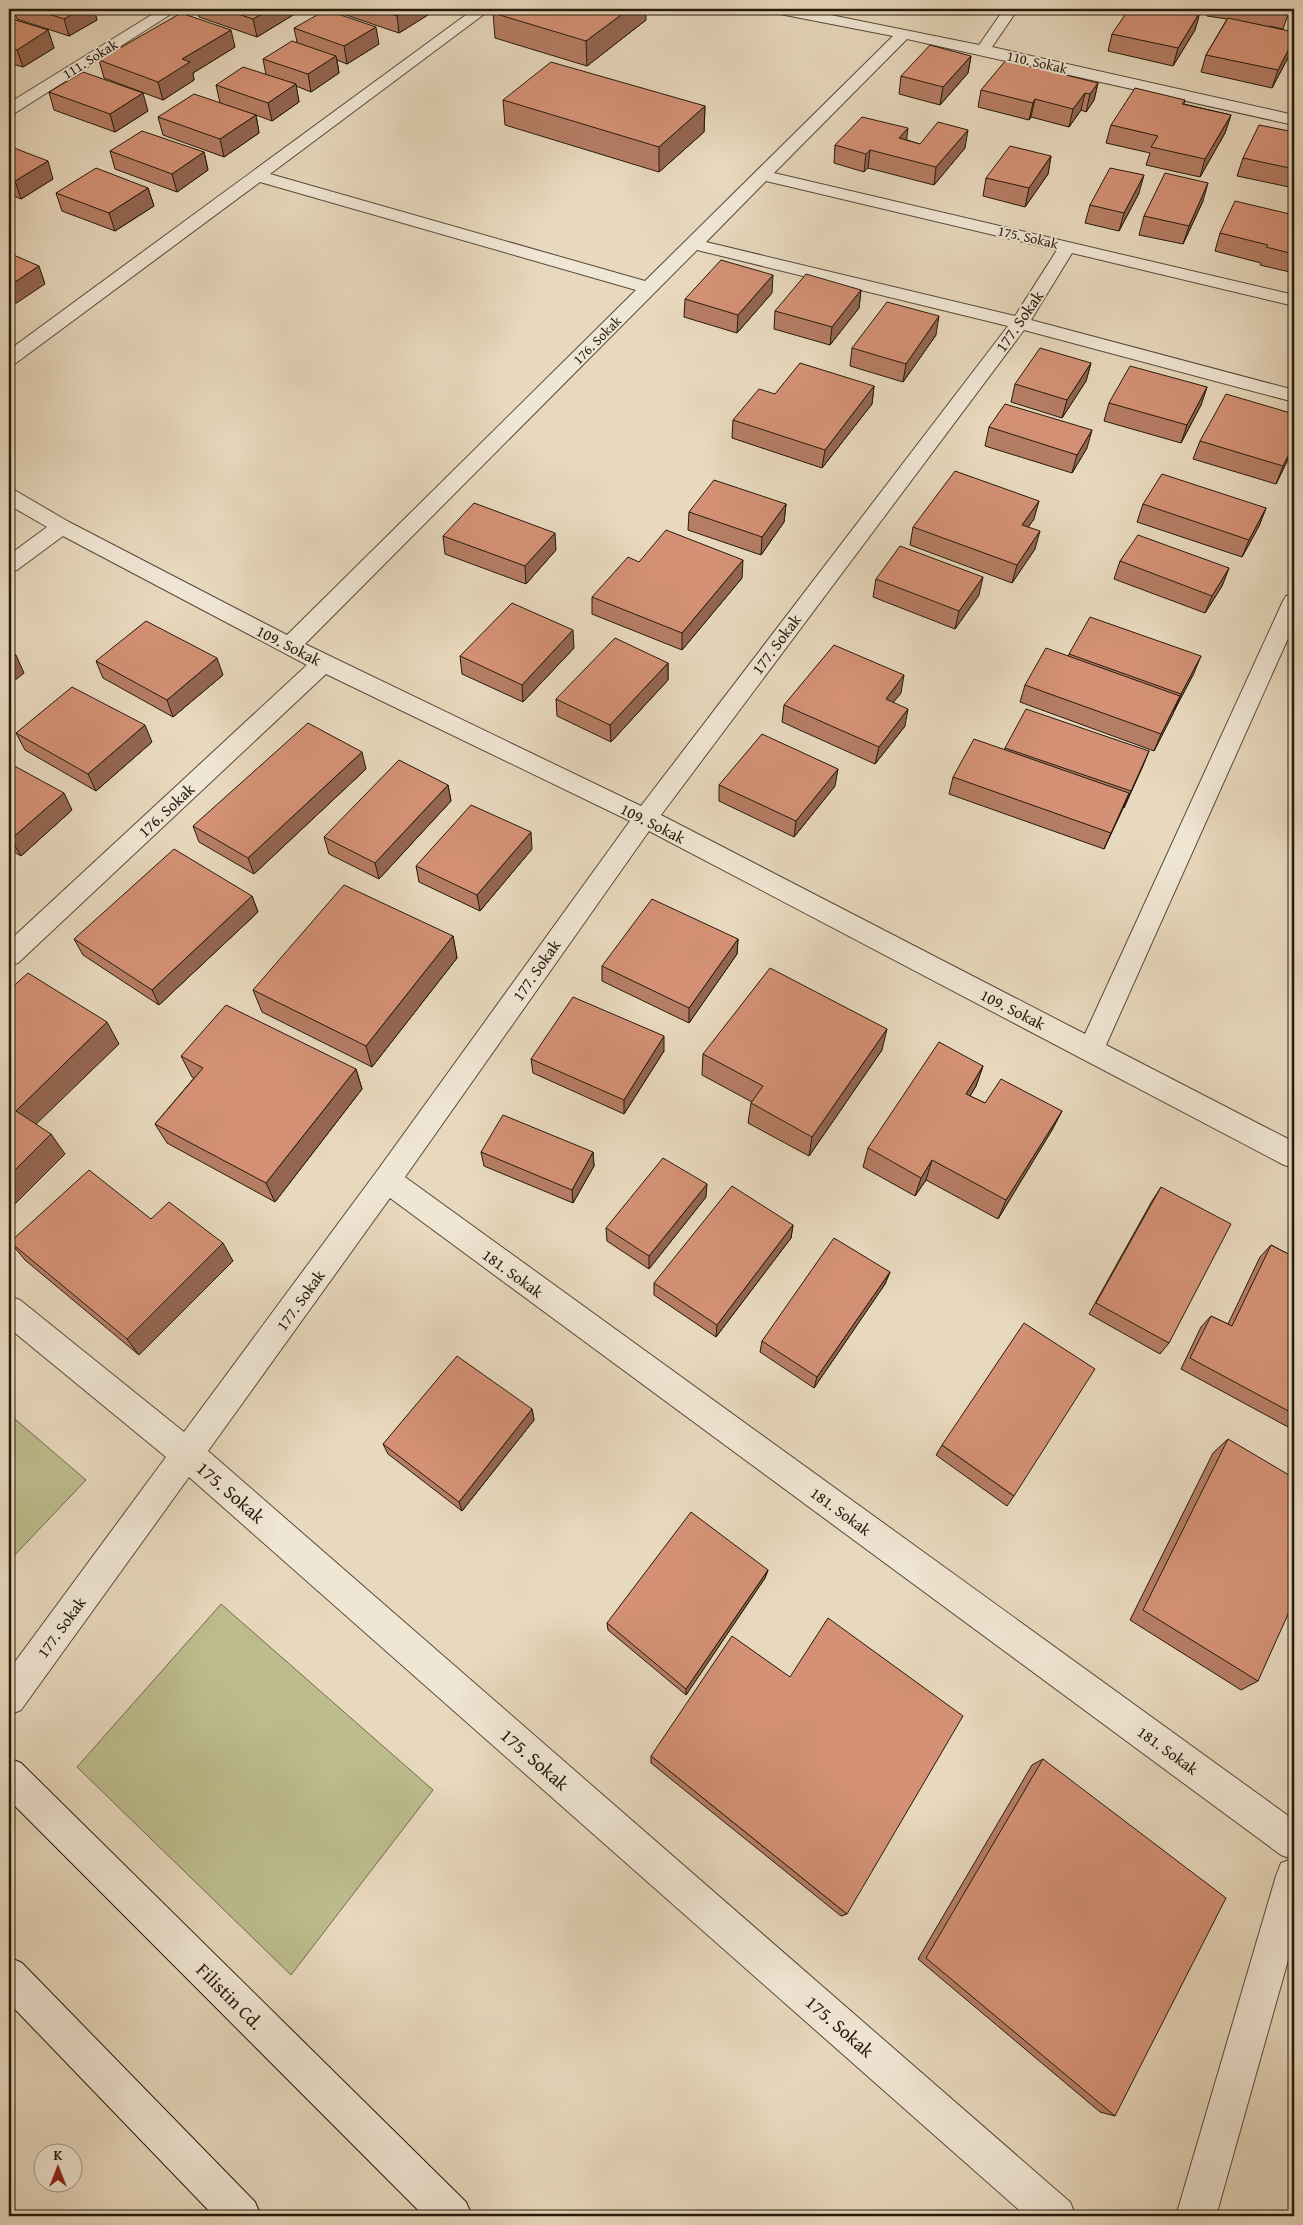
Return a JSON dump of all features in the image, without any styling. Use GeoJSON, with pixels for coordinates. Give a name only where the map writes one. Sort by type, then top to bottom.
{"type":"FeatureCollection","features":[{"type":"Feature","properties":{"kind":"street","name":"111. Sokak"},"geometry":{"type":"LineString","coordinates":[[9,110],[171,9]]}},
{"type":"Feature","properties":{"kind":"street"},"geometry":{"type":"LineString","coordinates":[[9,359],[483,9]]}},
{"type":"Feature","properties":{"kind":"street","name":"110. Sokak"},"geometry":{"type":"LineString","coordinates":[[780,9],[984,50],[1294,120]]}},
{"type":"Feature","properties":{"kind":"street"},"geometry":{"type":"LineString","coordinates":[[984,50],[1011,9]]}},
{"type":"Feature","properties":{"kind":"street","name":"176. Sokak"},"geometry":{"type":"LineString","coordinates":[[289,646],[904,34]]}},
{"type":"Feature","properties":{"kind":"street","name":"175. Sokak"},"geometry":{"type":"LineString","coordinates":[[762,175],[1294,300]]}},
{"type":"Feature","properties":{"kind":"street"},"geometry":{"type":"LineString","coordinates":[[257,176],[649,288]]}},
{"type":"Feature","properties":{"kind":"street"},"geometry":{"type":"LineString","coordinates":[[694,244],[1020,323],[1294,396]]}},
{"type":"Feature","properties":{"kind":"street","name":"177. Sokak"},"geometry":{"type":"LineString","coordinates":[[9,1698],[387,1180],[645,818],[1020,323],[1068,246]]}},
{"type":"Feature","properties":{"kind":"street","name":"109. Sokak"},"geometry":{"type":"LineString","coordinates":[[9,496],[62,527],[289,646],[645,818],[1294,1156]]}},
{"type":"Feature","properties":{"kind":"street"},"geometry":{"type":"LineString","coordinates":[[9,565],[62,527]]}},
{"type":"Feature","properties":{"kind":"street"},"geometry":{"type":"LineString","coordinates":[[1091,1050],[1294,601]]}},
{"type":"Feature","properties":{"kind":"street","name":"176. Sokak"},"geometry":{"type":"LineString","coordinates":[[9,956],[323,663]]}},
{"type":"Feature","properties":{"kind":"street","name":"181. Sokak"},"geometry":{"type":"LineString","coordinates":[[387,1180],[1294,1842]]}},
{"type":"Feature","properties":{"kind":"street","name":"175. Sokak"},"geometry":{"type":"LineString","coordinates":[[9,1310],[187,1454],[1056,2216]]}},
{"type":"Feature","properties":{"kind":"street","name":"Filistin Cd."},"geometry":{"type":"LineString","coordinates":[[9,1775],[452,2216]]}},
{"type":"Feature","properties":{"kind":"street"},"geometry":{"type":"LineString","coordinates":[[1196,2216],[1294,1876]]}},
{"type":"Feature","properties":{"kind":"street"},"geometry":{"type":"LineString","coordinates":[[9,1976],[241,2216]]}},
{"type":"Feature","properties":{"kind":"shaded area"},"geometry":{"type":"Polygon","coordinates":[[[9,1414],[86,1480],[9,1561],[9,1414]]]}},
{"type":"Feature","properties":{"kind":"shaded area"},"geometry":{"type":"Polygon","coordinates":[[[221,1604],[433,1790],[291,1975],[77,1767],[221,1604]]]}},
{"type":"Feature","properties":{"kind":"building"},"geometry":{"type":"Polygon","coordinates":[[[33,9],[81,9],[64,19],[33,9]]]}},
{"type":"Feature","properties":{"kind":"building"},"geometry":{"type":"Polygon","coordinates":[[[223,9],[271,9],[253,19],[223,9]]]}},
{"type":"Feature","properties":{"kind":"building"},"geometry":{"type":"Polygon","coordinates":[[[376,9],[408,9],[397,16],[376,9]]]}},
{"type":"Feature","properties":{"kind":"building"},"geometry":{"type":"Polygon","coordinates":[[[499,9],[629,9],[586,41],[493,13],[499,9]]]}},
{"type":"Feature","properties":{"kind":"building"},"geometry":{"type":"Polygon","coordinates":[[[1129,9],[1185,9],[1200,12],[1178,48],[1112,34],[1129,9]]]}},
{"type":"Feature","properties":{"kind":"building"},"geometry":{"type":"Polygon","coordinates":[[[326,10],[376,27],[344,46],[294,28],[326,10]]]}},
{"type":"Feature","properties":{"kind":"building"},"geometry":{"type":"Polygon","coordinates":[[[181,13],[231,30],[182,59],[190,62],[158,82],[99,60],[181,13]]]}},
{"type":"Feature","properties":{"kind":"building"},"geometry":{"type":"Polygon","coordinates":[[[9,18],[48,30],[17,50],[9,47],[9,18]]]}},
{"type":"Feature","properties":{"kind":"building"},"geometry":{"type":"Polygon","coordinates":[[[1228,18],[1294,32],[1294,39],[1278,70],[1206,55],[1228,18]]]}},
{"type":"Feature","properties":{"kind":"building"},"geometry":{"type":"Polygon","coordinates":[[[292,41],[336,56],[308,74],[263,59],[292,41]]]}},
{"type":"Feature","properties":{"kind":"building"},"geometry":{"type":"Polygon","coordinates":[[[930,45],[971,56],[943,87],[901,76],[930,45]]]}},
{"type":"Feature","properties":{"kind":"building"},"geometry":{"type":"Polygon","coordinates":[[[1006,60],[1098,83],[1090,94],[1085,93],[1073,109],[1035,99],[1033,103],[981,90],[1006,60]]]}},
{"type":"Feature","properties":{"kind":"building"},"geometry":{"type":"Polygon","coordinates":[[[551,62],[705,106],[659,147],[503,100],[551,62]]]}},
{"type":"Feature","properties":{"kind":"building"},"geometry":{"type":"Polygon","coordinates":[[[243,67],[296,84],[268,103],[216,85],[243,67]]]}},
{"type":"Feature","properties":{"kind":"building"},"geometry":{"type":"Polygon","coordinates":[[[83,72],[143,93],[110,114],[49,92],[83,72]]]}},
{"type":"Feature","properties":{"kind":"building"},"geometry":{"type":"Polygon","coordinates":[[[1135,88],[1185,100],[1182,104],[1231,115],[1205,159],[1151,147],[1158,136],[1111,125],[1135,88]]]}},
{"type":"Feature","properties":{"kind":"building"},"geometry":{"type":"Polygon","coordinates":[[[194,94],[256,115],[220,139],[158,117],[194,94]]]}},
{"type":"Feature","properties":{"kind":"building"},"geometry":{"type":"Polygon","coordinates":[[[862,117],[908,128],[899,138],[920,144],[938,122],[968,130],[936,167],[870,150],[866,154],[835,145],[862,117]]]}},
{"type":"Feature","properties":{"kind":"building"},"geometry":{"type":"Polygon","coordinates":[[[1259,125],[1294,132],[1294,169],[1243,158],[1259,125]]]}},
{"type":"Feature","properties":{"kind":"building"},"geometry":{"type":"Polygon","coordinates":[[[142,131],[204,152],[172,174],[110,151],[142,131]]]}},
{"type":"Feature","properties":{"kind":"building"},"geometry":{"type":"Polygon","coordinates":[[[9,146],[48,161],[15,181],[9,179],[9,146]]]}},
{"type":"Feature","properties":{"kind":"building"},"geometry":{"type":"Polygon","coordinates":[[[1010,146],[1051,156],[1029,188],[986,178],[1010,146]]]}},
{"type":"Feature","properties":{"kind":"building"},"geometry":{"type":"Polygon","coordinates":[[[96,168],[148,188],[109,213],[56,193],[96,168]]]}},
{"type":"Feature","properties":{"kind":"building"},"geometry":{"type":"Polygon","coordinates":[[[1110,168],[1144,175],[1124,213],[1090,205],[1110,168]]]}},
{"type":"Feature","properties":{"kind":"building"},"geometry":{"type":"Polygon","coordinates":[[[1165,173],[1208,183],[1189,226],[1144,216],[1165,173]]]}},
{"type":"Feature","properties":{"kind":"building"},"geometry":{"type":"Polygon","coordinates":[[[1235,201],[1294,215],[1294,254],[1266,247],[1268,245],[1220,233],[1235,201]]]}},
{"type":"Feature","properties":{"kind":"building"},"geometry":{"type":"Polygon","coordinates":[[[9,253],[39,266],[9,286],[9,253]]]}},
{"type":"Feature","properties":{"kind":"building"},"geometry":{"type":"Polygon","coordinates":[[[721,260],[773,275],[738,315],[685,299],[721,260]]]}},
{"type":"Feature","properties":{"kind":"building"},"geometry":{"type":"Polygon","coordinates":[[[806,274],[861,290],[832,327],[775,311],[806,274]]]}},
{"type":"Feature","properties":{"kind":"building"},"geometry":{"type":"Polygon","coordinates":[[[887,302],[939,316],[906,364],[852,348],[887,302]]]}},
{"type":"Feature","properties":{"kind":"building"},"geometry":{"type":"Polygon","coordinates":[[[1040,348],[1091,363],[1067,400],[1015,384],[1040,348]]]}},
{"type":"Feature","properties":{"kind":"building"},"geometry":{"type":"Polygon","coordinates":[[[800,363],[874,386],[825,450],[733,420],[759,389],[775,394],[800,363]]]}},
{"type":"Feature","properties":{"kind":"building"},"geometry":{"type":"Polygon","coordinates":[[[1130,366],[1207,387],[1187,425],[1109,403],[1130,366]]]}},
{"type":"Feature","properties":{"kind":"building"},"geometry":{"type":"Polygon","coordinates":[[[1226,394],[1294,414],[1294,444],[1283,466],[1200,441],[1226,394]]]}},
{"type":"Feature","properties":{"kind":"building"},"geometry":{"type":"Polygon","coordinates":[[[1005,404],[1092,430],[1077,455],[989,427],[1005,404]]]}},
{"type":"Feature","properties":{"kind":"building"},"geometry":{"type":"Polygon","coordinates":[[[955,471],[1039,501],[1022,525],[1040,531],[1017,565],[913,527],[955,471]]]}},
{"type":"Feature","properties":{"kind":"building"},"geometry":{"type":"Polygon","coordinates":[[[1162,474],[1266,508],[1249,540],[1143,504],[1162,474]]]}},
{"type":"Feature","properties":{"kind":"building"},"geometry":{"type":"Polygon","coordinates":[[[714,480],[786,504],[762,537],[689,512],[714,480]]]}},
{"type":"Feature","properties":{"kind":"building"},"geometry":{"type":"Polygon","coordinates":[[[474,503],[555,533],[525,566],[443,536],[474,503]]]}},
{"type":"Feature","properties":{"kind":"building"},"geometry":{"type":"Polygon","coordinates":[[[666,530],[743,560],[682,633],[592,597],[628,557],[639,562],[666,530]]]}},
{"type":"Feature","properties":{"kind":"building"},"geometry":{"type":"Polygon","coordinates":[[[1138,535],[1229,568],[1212,596],[1120,561],[1138,535]]]}},
{"type":"Feature","properties":{"kind":"building"},"geometry":{"type":"Polygon","coordinates":[[[900,546],[983,577],[959,611],[876,579],[900,546]]]}},
{"type":"Feature","properties":{"kind":"building"},"geometry":{"type":"Polygon","coordinates":[[[512,603],[573,630],[522,685],[460,656],[512,603]]]}},
{"type":"Feature","properties":{"kind":"building"},"geometry":{"type":"Polygon","coordinates":[[[1090,617],[1201,656],[1181,694],[1069,654],[1090,617]]]}},
{"type":"Feature","properties":{"kind":"building"},"geometry":{"type":"Polygon","coordinates":[[[146,621],[217,658],[167,700],[96,661],[146,621]]]}},
{"type":"Feature","properties":{"kind":"building"},"geometry":{"type":"Polygon","coordinates":[[[615,638],[668,663],[610,725],[556,699],[615,638]]]}},
{"type":"Feature","properties":{"kind":"building"},"geometry":{"type":"Polygon","coordinates":[[[834,645],[904,675],[886,699],[908,709],[879,747],[784,705],[834,645]]]}},
{"type":"Feature","properties":{"kind":"building"},"geometry":{"type":"Polygon","coordinates":[[[1046,648],[1180,696],[1161,734],[1025,685],[1046,648]]]}},
{"type":"Feature","properties":{"kind":"building"},"geometry":{"type":"Polygon","coordinates":[[[9,651],[16,655],[9,661],[9,651]]]}},
{"type":"Feature","properties":{"kind":"building"},"geometry":{"type":"Polygon","coordinates":[[[72,687],[145,725],[88,774],[16,733],[72,687]]]}},
{"type":"Feature","properties":{"kind":"building"},"geometry":{"type":"Polygon","coordinates":[[[1026,709],[1149,751],[1131,791],[1005,748],[1026,709]]]}},
{"type":"Feature","properties":{"kind":"building"},"geometry":{"type":"Polygon","coordinates":[[[308,723],[362,752],[248,858],[193,826],[308,723]]]}},
{"type":"Feature","properties":{"kind":"building"},"geometry":{"type":"Polygon","coordinates":[[[762,734],[838,769],[796,821],[719,785],[762,734]]]}},
{"type":"Feature","properties":{"kind":"building"},"geometry":{"type":"Polygon","coordinates":[[[974,739],[1129,793],[1111,833],[953,777],[974,739]]]}},
{"type":"Feature","properties":{"kind":"building"},"geometry":{"type":"Polygon","coordinates":[[[399,760],[448,785],[375,863],[324,837],[399,760]]]}},
{"type":"Feature","properties":{"kind":"building"},"geometry":{"type":"Polygon","coordinates":[[[9,763],[64,793],[11,839],[9,838],[9,763]]]}},
{"type":"Feature","properties":{"kind":"building"},"geometry":{"type":"Polygon","coordinates":[[[471,805],[531,832],[477,895],[416,866],[471,805]]]}},
{"type":"Feature","properties":{"kind":"building"},"geometry":{"type":"Polygon","coordinates":[[[174,849],[252,896],[152,990],[74,939],[174,849]]]}},
{"type":"Feature","properties":{"kind":"building"},"geometry":{"type":"Polygon","coordinates":[[[344,885],[453,936],[366,1046],[253,990],[344,885]]]}},
{"type":"Feature","properties":{"kind":"building"},"geometry":{"type":"Polygon","coordinates":[[[652,899],[738,939],[689,1008],[602,966],[652,899]]]}},
{"type":"Feature","properties":{"kind":"building"},"geometry":{"type":"Polygon","coordinates":[[[770,968],[887,1029],[812,1137],[751,1103],[763,1086],[703,1054],[770,968]]]}},
{"type":"Feature","properties":{"kind":"building"},"geometry":{"type":"Polygon","coordinates":[[[28,973],[107,1022],[16,1111],[51,1134],[9,1176],[9,990],[28,973]]]}},
{"type":"Feature","properties":{"kind":"building"},"geometry":{"type":"Polygon","coordinates":[[[573,997],[664,1036],[624,1100],[531,1059],[573,997]]]}},
{"type":"Feature","properties":{"kind":"building"},"geometry":{"type":"Polygon","coordinates":[[[226,1005],[356,1069],[266,1183],[155,1124],[203,1068],[181,1056],[226,1005]]]}},
{"type":"Feature","properties":{"kind":"building"},"geometry":{"type":"Polygon","coordinates":[[[939,1042],[983,1066],[966,1094],[985,1103],[1001,1079],[1062,1111],[1006,1200],[932,1160],[921,1178],[868,1148],[939,1042]]]}},
{"type":"Feature","properties":{"kind":"building"},"geometry":{"type":"Polygon","coordinates":[[[503,1115],[593,1152],[572,1190],[481,1152],[503,1115]]]}},
{"type":"Feature","properties":{"kind":"building"},"geometry":{"type":"Polygon","coordinates":[[[663,1158],[707,1184],[649,1256],[606,1228],[663,1158]]]}},
{"type":"Feature","properties":{"kind":"building"},"geometry":{"type":"Polygon","coordinates":[[[89,1170],[151,1219],[169,1202],[223,1243],[127,1339],[10,1242],[89,1170]]]}},
{"type":"Feature","properties":{"kind":"building"},"geometry":{"type":"Polygon","coordinates":[[[732,1186],[793,1225],[717,1325],[654,1283],[732,1186]]]}},
{"type":"Feature","properties":{"kind":"building"},"geometry":{"type":"Polygon","coordinates":[[[1161,1187],[1231,1224],[1169,1343],[1096,1303],[1161,1187]]]}},
{"type":"Feature","properties":{"kind":"building"},"geometry":{"type":"Polygon","coordinates":[[[834,1238],[890,1272],[817,1377],[762,1341],[834,1238]]]}},
{"type":"Feature","properties":{"kind":"building"},"geometry":{"type":"Polygon","coordinates":[[[1271,1245],[1294,1257],[1294,1414],[1190,1358],[1211,1316],[1232,1326],[1271,1245]]]}},
{"type":"Feature","properties":{"kind":"building"},"geometry":{"type":"Polygon","coordinates":[[[1024,1323],[1095,1369],[1014,1496],[942,1445],[1024,1323]]]}},
{"type":"Feature","properties":{"kind":"building"},"geometry":{"type":"Polygon","coordinates":[[[457,1356],[532,1409],[459,1502],[383,1444],[457,1356]]]}},
{"type":"Feature","properties":{"kind":"building"},"geometry":{"type":"Polygon","coordinates":[[[1228,1439],[1294,1478],[1294,1601],[1258,1681],[1143,1610],[1228,1439]]]}},
{"type":"Feature","properties":{"kind":"building"},"geometry":{"type":"Polygon","coordinates":[[[691,1512],[768,1570],[686,1689],[607,1623],[691,1512]]]}},
{"type":"Feature","properties":{"kind":"building"},"geometry":{"type":"Polygon","coordinates":[[[828,1618],[963,1716],[847,1914],[651,1756],[732,1636],[790,1677],[828,1618]]]}},
{"type":"Feature","properties":{"kind":"building"},"geometry":{"type":"Polygon","coordinates":[[[1043,1759],[1226,1898],[1115,2116],[926,1958],[1043,1759]]]}}]}
